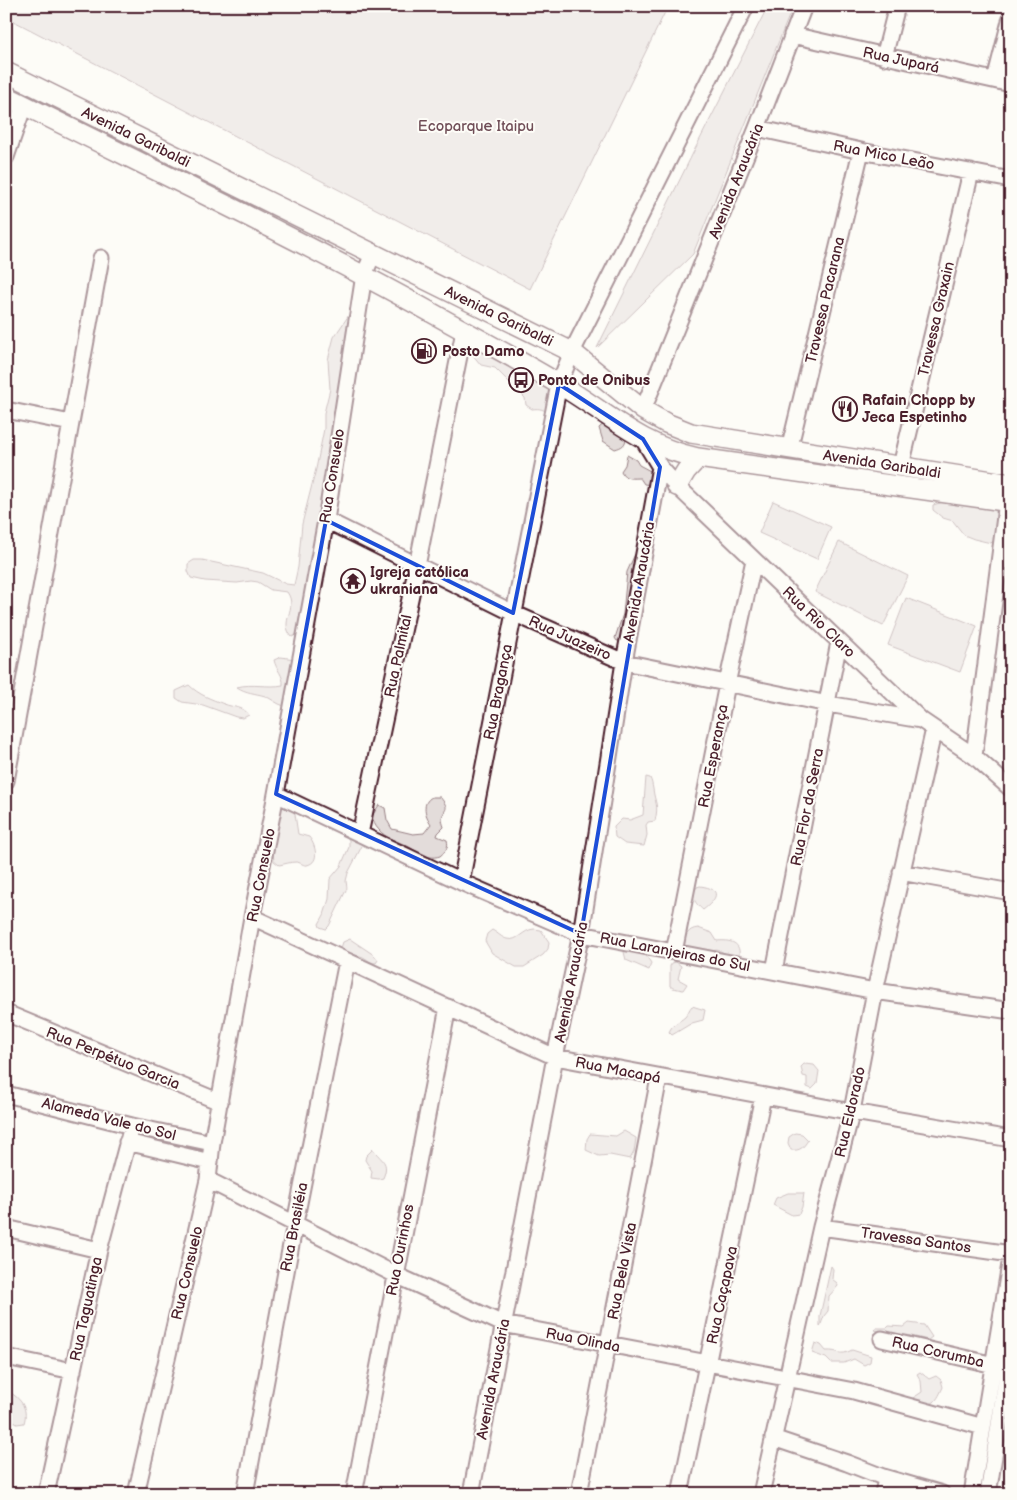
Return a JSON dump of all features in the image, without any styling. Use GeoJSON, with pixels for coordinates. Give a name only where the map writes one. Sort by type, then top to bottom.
{"type":"FeatureCollection","features":[{"type":"Feature","properties":{"kind":"main road","name":"Avenida Garibaldi"},"geometry":{"type":"LineString","coordinates":[[6,72],[572,352],[643,410],[666,423],[691,433],[789,450],[901,466],[1010,491]]}},
{"type":"Feature","properties":{"kind":"main road","name":"Avenida Garibaldi"},"geometry":{"type":"LineString","coordinates":[[6,96],[364,275],[559,384],[643,440],[666,450],[698,458],[1010,491]]}},
{"type":"Feature","properties":{"kind":"main road"},"geometry":{"type":"LineString","coordinates":[[114,149],[124,130]]}},
{"type":"Feature","properties":{"kind":"main road"},"geometry":{"type":"LineString","coordinates":[[621,426],[632,422],[643,410]]}},
{"type":"Feature","properties":{"kind":"main road"},"geometry":{"type":"LineString","coordinates":[[677,486],[686,471],[698,458]]}},
{"type":"Feature","properties":{"kind":"street"},"geometry":{"type":"LineString","coordinates":[[572,352],[746,6]]}},
{"type":"Feature","properties":{"kind":"street","name":"Avenida Araucária"},"geometry":{"type":"LineString","coordinates":[[643,410],[757,128],[804,6]]}},
{"type":"Feature","properties":{"kind":"street"},"geometry":{"type":"LineString","coordinates":[[884,57],[897,6]]}},
{"type":"Feature","properties":{"kind":"street"},"geometry":{"type":"LineString","coordinates":[[995,80],[1011,17]]}},
{"type":"Feature","properties":{"kind":"street","name":"Rua Jupará"},"geometry":{"type":"LineString","coordinates":[[792,35],[1011,84]]}},
{"type":"Feature","properties":{"kind":"street"},"geometry":{"type":"LineString","coordinates":[[6,157],[24,105]]}},
{"type":"Feature","properties":{"kind":"street","name":"Rua Mico Leão"},"geometry":{"type":"LineString","coordinates":[[757,128],[861,151],[1011,180]]}},
{"type":"Feature","properties":{"kind":"street","name":"Travessa Pacarana"},"geometry":{"type":"LineString","coordinates":[[789,450],[861,151]]}},
{"type":"Feature","properties":{"kind":"street","name":"Travessa Graxain"},"geometry":{"type":"LineString","coordinates":[[901,466],[972,172]]}},
{"type":"Feature","properties":{"kind":"street","name":"Rua Consuelo"},"geometry":{"type":"LineString","coordinates":[[136,1494],[208,1180],[212,1144],[252,917],[326,520],[364,275],[373,254]]}},
{"type":"Feature","properties":{"kind":"street"},"geometry":{"type":"LineString","coordinates":[[6,781],[101,258]]}},
{"type":"Feature","properties":{"kind":"street","name":"Rua Palmital"},"geometry":{"type":"LineString","coordinates":[[360,834],[417,566],[464,331]]}},
{"type":"Feature","properties":{"kind":"street","name":"Rua Bragança"},"geometry":{"type":"LineString","coordinates":[[461,882],[559,384],[572,352]]}},
{"type":"Feature","properties":{"kind":"street"},"geometry":{"type":"LineString","coordinates":[[6,410],[71,423]]}},
{"type":"Feature","properties":{"kind":"street","name":"Rua Rio Claro"},"geometry":{"type":"LineString","coordinates":[[643,440],[660,468],[677,486],[921,720],[974,756],[1011,789]]}},
{"type":"Feature","properties":{"kind":"street","name":"Avenida Araucária"},"geometry":{"type":"LineString","coordinates":[[471,1494],[555,1057],[581,934],[624,662],[660,468]]}},
{"type":"Feature","properties":{"kind":"street"},"geometry":{"type":"LineString","coordinates":[[974,756],[1010,491]]}},
{"type":"Feature","properties":{"kind":"street","name":"Rua Juazeiro"},"geometry":{"type":"LineString","coordinates":[[326,520],[513,613],[624,662],[828,704],[921,720]]}},
{"type":"Feature","properties":{"kind":"street","name":"Rua Esperança"},"geometry":{"type":"LineString","coordinates":[[674,952],[727,684],[754,560]]}},
{"type":"Feature","properties":{"kind":"street","name":"Rua Flor da Serra"},"geometry":{"type":"LineString","coordinates":[[774,971],[839,642]]}},
{"type":"Feature","properties":{"kind":"street","name":"Rua Eldorado"},"geometry":{"type":"LineString","coordinates":[[761,1494],[821,1227],[852,1111],[875,991],[934,729]]}},
{"type":"Feature","properties":{"kind":"street","name":"Rua Laranjeiras do Sul"},"geometry":{"type":"LineString","coordinates":[[276,794],[461,882],[581,934],[875,991],[1011,1011]]}},
{"type":"Feature","properties":{"kind":"street"},"geometry":{"type":"LineString","coordinates":[[902,872],[1011,892]]}},
{"type":"Feature","properties":{"kind":"street","name":"Rua Macapá"},"geometry":{"type":"LineString","coordinates":[[252,917],[555,1057],[659,1078],[1011,1138]]}},
{"type":"Feature","properties":{"kind":"street","name":"Rua Brasiléia"},"geometry":{"type":"LineString","coordinates":[[245,1494],[295,1223],[348,961]]}},
{"type":"Feature","properties":{"kind":"street","name":"Rua Ourinhos"},"geometry":{"type":"LineString","coordinates":[[354,1494],[448,1007]]}},
{"type":"Feature","properties":{"kind":"street","name":"Rua Perpétuo Garcia"},"geometry":{"type":"LineString","coordinates":[[6,1013],[220,1102]]}},
{"type":"Feature","properties":{"kind":"street","name":"Rua Bela Vista"},"geometry":{"type":"LineString","coordinates":[[579,1494],[659,1078]]}},
{"type":"Feature","properties":{"kind":"street","name":"Alameda Vale do Sol"},"geometry":{"type":"LineString","coordinates":[[6,1094],[212,1144]]}},
{"type":"Feature","properties":{"kind":"street","name":"Rua Caçapava"},"geometry":{"type":"LineString","coordinates":[[680,1494],[763,1096]]}},
{"type":"Feature","properties":{"kind":"street","name":"Rua Taguatinga"},"geometry":{"type":"LineString","coordinates":[[46,1494],[99,1250],[132,1126]]}},
{"type":"Feature","properties":{"kind":"street","name":"Alameda Vale do Sol"},"geometry":{"type":"LineString","coordinates":[[127,1142],[210,1162]]}},
{"type":"Feature","properties":{"kind":"street","name":"Rua Olinda"},"geometry":{"type":"LineString","coordinates":[[208,1180],[396,1275],[504,1324],[854,1391],[983,1427]]}},
{"type":"Feature","properties":{"kind":"street","name":"Travessa Santos"},"geometry":{"type":"LineString","coordinates":[[821,1227],[1011,1254]]}},
{"type":"Feature","properties":{"kind":"street"},"geometry":{"type":"LineString","coordinates":[[6,1228],[99,1250]]}},
{"type":"Feature","properties":{"kind":"street"},"geometry":{"type":"LineString","coordinates":[[972,1494],[1011,1258]]}},
{"type":"Feature","properties":{"kind":"street","name":"Rua Corumba"},"geometry":{"type":"LineString","coordinates":[[882,1339],[994,1365]]}},
{"type":"Feature","properties":{"kind":"street"},"geometry":{"type":"LineString","coordinates":[[988,1494],[1011,1348]]}},
{"type":"Feature","properties":{"kind":"street"},"geometry":{"type":"LineString","coordinates":[[6,1357],[73,1371]]}},
{"type":"Feature","properties":{"kind":"street"},"geometry":{"type":"LineString","coordinates":[[773,1438],[886,1478],[942,1494]]}},
{"type":"Feature","properties":{"kind":"street"},"geometry":{"type":"LineString","coordinates":[[883,1494],[886,1478]]}},
{"type":"Feature","properties":{"kind":"highlighted area"},"geometry":{"type":"Polygon","coordinates":[[[559,384],[643,439],[660,467],[581,934],[276,794],[326,520],[513,613],[559,384]]]}},
{"type":"Feature","properties":{"kind":"green space","name":"Ecoparque Itaipu"},"geometry":{"type":"Polygon","coordinates":[[[6,6],[668,6],[530,289],[6,17],[6,6]]]}},
{"type":"Feature","properties":{"kind":"green space"},"geometry":{"type":"Polygon","coordinates":[[[768,6],[793,6],[693,254],[597,348],[695,149],[768,6]]]}},
{"type":"Feature","properties":{"kind":"green space"},"geometry":{"type":"Polygon","coordinates":[[[351,312],[332,441],[327,456],[326,483],[317,535],[298,634],[292,637],[287,626],[291,604],[287,592],[271,590],[258,582],[237,583],[191,578],[188,564],[194,560],[202,560],[263,573],[286,584],[294,585],[298,567],[302,524],[324,429],[324,413],[330,389],[328,360],[334,337],[351,312]]]}},
{"type":"Feature","properties":{"kind":"green space"},"geometry":{"type":"Polygon","coordinates":[[[472,343],[552,382],[550,415],[544,410],[532,409],[526,405],[525,398],[495,368],[481,365],[467,348],[472,343]]]}},
{"type":"Feature","properties":{"kind":"green space"},"geometry":{"type":"Polygon","coordinates":[[[607,421],[626,437],[622,446],[615,449],[603,441],[599,428],[607,421]]]}},
{"type":"Feature","properties":{"kind":"green space"},"geometry":{"type":"Polygon","coordinates":[[[627,455],[636,460],[639,465],[654,473],[651,485],[644,484],[640,478],[629,478],[623,474],[621,471],[625,465],[627,455]]]}},
{"type":"Feature","properties":{"kind":"green space"},"geometry":{"type":"Polygon","coordinates":[[[773,501],[831,527],[817,559],[759,533],[773,501]]]}},
{"type":"Feature","properties":{"kind":"green space"},"geometry":{"type":"Polygon","coordinates":[[[943,502],[996,508],[995,539],[991,543],[964,535],[953,521],[943,518],[933,510],[933,505],[943,502]]]}},
{"type":"Feature","properties":{"kind":"green space"},"geometry":{"type":"Polygon","coordinates":[[[839,542],[908,576],[883,626],[815,592],[839,542]]]}},
{"type":"Feature","properties":{"kind":"green space"},"geometry":{"type":"Polygon","coordinates":[[[635,554],[640,558],[621,640],[617,641],[615,638],[623,614],[627,572],[635,554]]]}},
{"type":"Feature","properties":{"kind":"green space"},"geometry":{"type":"Polygon","coordinates":[[[906,598],[977,626],[960,672],[888,645],[906,598]]]}},
{"type":"Feature","properties":{"kind":"green space"},"geometry":{"type":"Polygon","coordinates":[[[281,657],[295,659],[289,701],[284,706],[265,696],[247,692],[237,687],[248,685],[283,685],[274,660],[281,657]]]}},
{"type":"Feature","properties":{"kind":"green space"},"geometry":{"type":"Polygon","coordinates":[[[189,685],[205,696],[241,709],[249,715],[243,718],[236,717],[203,705],[182,702],[176,698],[176,691],[189,685]]]}},
{"type":"Feature","properties":{"kind":"green space"},"geometry":{"type":"Polygon","coordinates":[[[646,777],[650,778],[656,804],[655,821],[648,822],[646,825],[647,835],[644,846],[625,844],[615,837],[614,827],[622,819],[630,820],[643,815],[646,777]]]}},
{"type":"Feature","properties":{"kind":"green space"},"geometry":{"type":"Polygon","coordinates":[[[432,797],[440,797],[446,807],[442,818],[444,827],[437,836],[447,840],[448,845],[440,856],[425,856],[387,837],[374,823],[372,816],[379,805],[385,808],[387,820],[392,829],[413,834],[424,833],[431,824],[427,817],[425,806],[426,802],[432,797]]]}},
{"type":"Feature","properties":{"kind":"green space"},"geometry":{"type":"Polygon","coordinates":[[[284,804],[294,808],[298,834],[309,837],[313,844],[316,852],[311,863],[306,865],[294,862],[279,865],[274,861],[272,844],[277,831],[276,823],[281,806],[284,804]]]}},
{"type":"Feature","properties":{"kind":"green space"},"geometry":{"type":"Polygon","coordinates":[[[349,834],[364,842],[348,873],[347,888],[326,929],[320,927],[319,924],[329,899],[330,879],[341,866],[349,847],[347,837],[349,834]]]}},
{"type":"Feature","properties":{"kind":"green space"},"geometry":{"type":"Polygon","coordinates":[[[697,887],[708,887],[715,892],[714,899],[703,910],[694,897],[697,887]]]}},
{"type":"Feature","properties":{"kind":"green space"},"geometry":{"type":"Polygon","coordinates":[[[698,928],[712,933],[717,941],[729,941],[736,944],[739,955],[730,955],[719,950],[710,952],[685,947],[687,934],[691,930],[698,928]]]}},
{"type":"Feature","properties":{"kind":"green space"},"geometry":{"type":"Polygon","coordinates":[[[492,930],[503,938],[514,939],[526,931],[541,930],[549,942],[548,949],[543,955],[524,967],[516,967],[492,953],[485,941],[487,934],[492,930]]]}},
{"type":"Feature","properties":{"kind":"green space"},"geometry":{"type":"Polygon","coordinates":[[[350,939],[374,955],[378,960],[376,963],[343,951],[341,948],[343,942],[350,939]]]}},
{"type":"Feature","properties":{"kind":"green space"},"geometry":{"type":"Polygon","coordinates":[[[626,949],[643,951],[651,963],[649,970],[626,960],[624,952],[626,949]]]}},
{"type":"Feature","properties":{"kind":"green space"},"geometry":{"type":"Polygon","coordinates":[[[676,962],[681,966],[678,979],[687,984],[683,990],[670,986],[670,966],[676,962]]]}},
{"type":"Feature","properties":{"kind":"green space"},"geometry":{"type":"Polygon","coordinates":[[[692,1006],[705,1010],[703,1020],[692,1023],[672,1035],[669,1032],[671,1029],[685,1017],[692,1006]]]}},
{"type":"Feature","properties":{"kind":"green space"},"geometry":{"type":"Polygon","coordinates":[[[804,1064],[814,1065],[819,1071],[817,1084],[812,1089],[807,1087],[807,1077],[803,1076],[801,1067],[804,1064]]]}},
{"type":"Feature","properties":{"kind":"green space"},"geometry":{"type":"Polygon","coordinates":[[[624,1131],[636,1138],[634,1152],[630,1159],[610,1155],[599,1156],[586,1150],[587,1139],[590,1134],[616,1136],[624,1131]]]}},
{"type":"Feature","properties":{"kind":"green space"},"geometry":{"type":"Polygon","coordinates":[[[795,1133],[802,1134],[808,1140],[801,1148],[791,1150],[788,1143],[789,1137],[795,1133]]]}},
{"type":"Feature","properties":{"kind":"green space"},"geometry":{"type":"Polygon","coordinates":[[[373,1149],[384,1162],[386,1168],[383,1178],[371,1178],[372,1171],[365,1160],[366,1156],[373,1149]]]}},
{"type":"Feature","properties":{"kind":"green space"},"geometry":{"type":"Polygon","coordinates":[[[788,1193],[804,1193],[799,1214],[792,1215],[773,1205],[776,1198],[788,1193]]]}},
{"type":"Feature","properties":{"kind":"green space"},"geometry":{"type":"Polygon","coordinates":[[[831,1266],[833,1269],[832,1279],[838,1286],[829,1296],[828,1311],[820,1327],[820,1316],[831,1266]]]}},
{"type":"Feature","properties":{"kind":"green space"},"geometry":{"type":"Polygon","coordinates":[[[909,1323],[924,1325],[932,1337],[928,1340],[874,1330],[889,1326],[904,1327],[909,1323]]]}},
{"type":"Feature","properties":{"kind":"green space"},"geometry":{"type":"Polygon","coordinates":[[[815,1343],[821,1345],[826,1351],[842,1353],[852,1350],[871,1356],[870,1362],[864,1365],[854,1359],[844,1363],[831,1363],[826,1358],[812,1353],[815,1343]]]}},
{"type":"Feature","properties":{"kind":"green space"},"geometry":{"type":"Polygon","coordinates":[[[920,1372],[929,1379],[936,1376],[941,1380],[943,1387],[938,1398],[933,1403],[914,1402],[913,1398],[922,1392],[921,1381],[917,1374],[920,1372]]]}},
{"type":"Feature","properties":{"kind":"green space"},"geometry":{"type":"Polygon","coordinates":[[[6,1390],[22,1403],[25,1412],[24,1423],[17,1424],[12,1420],[9,1412],[6,1411],[6,1390]]]}},
{"type":"Feature","properties":{"kind":"place","name":"Posto Damo"},"geometry":{"type":"Point","coordinates":[424,351]}},
{"type":"Feature","properties":{"kind":"place","name":"Ponto de Onibus"},"geometry":{"type":"Point","coordinates":[521,380]}},
{"type":"Feature","properties":{"kind":"place","name":"Rafain Chopp by Jeca Espetinho"},"geometry":{"type":"Point","coordinates":[845,409]}},
{"type":"Feature","properties":{"kind":"place","name":"Igreja católica ukraniana"},"geometry":{"type":"Point","coordinates":[353,581]}}]}
